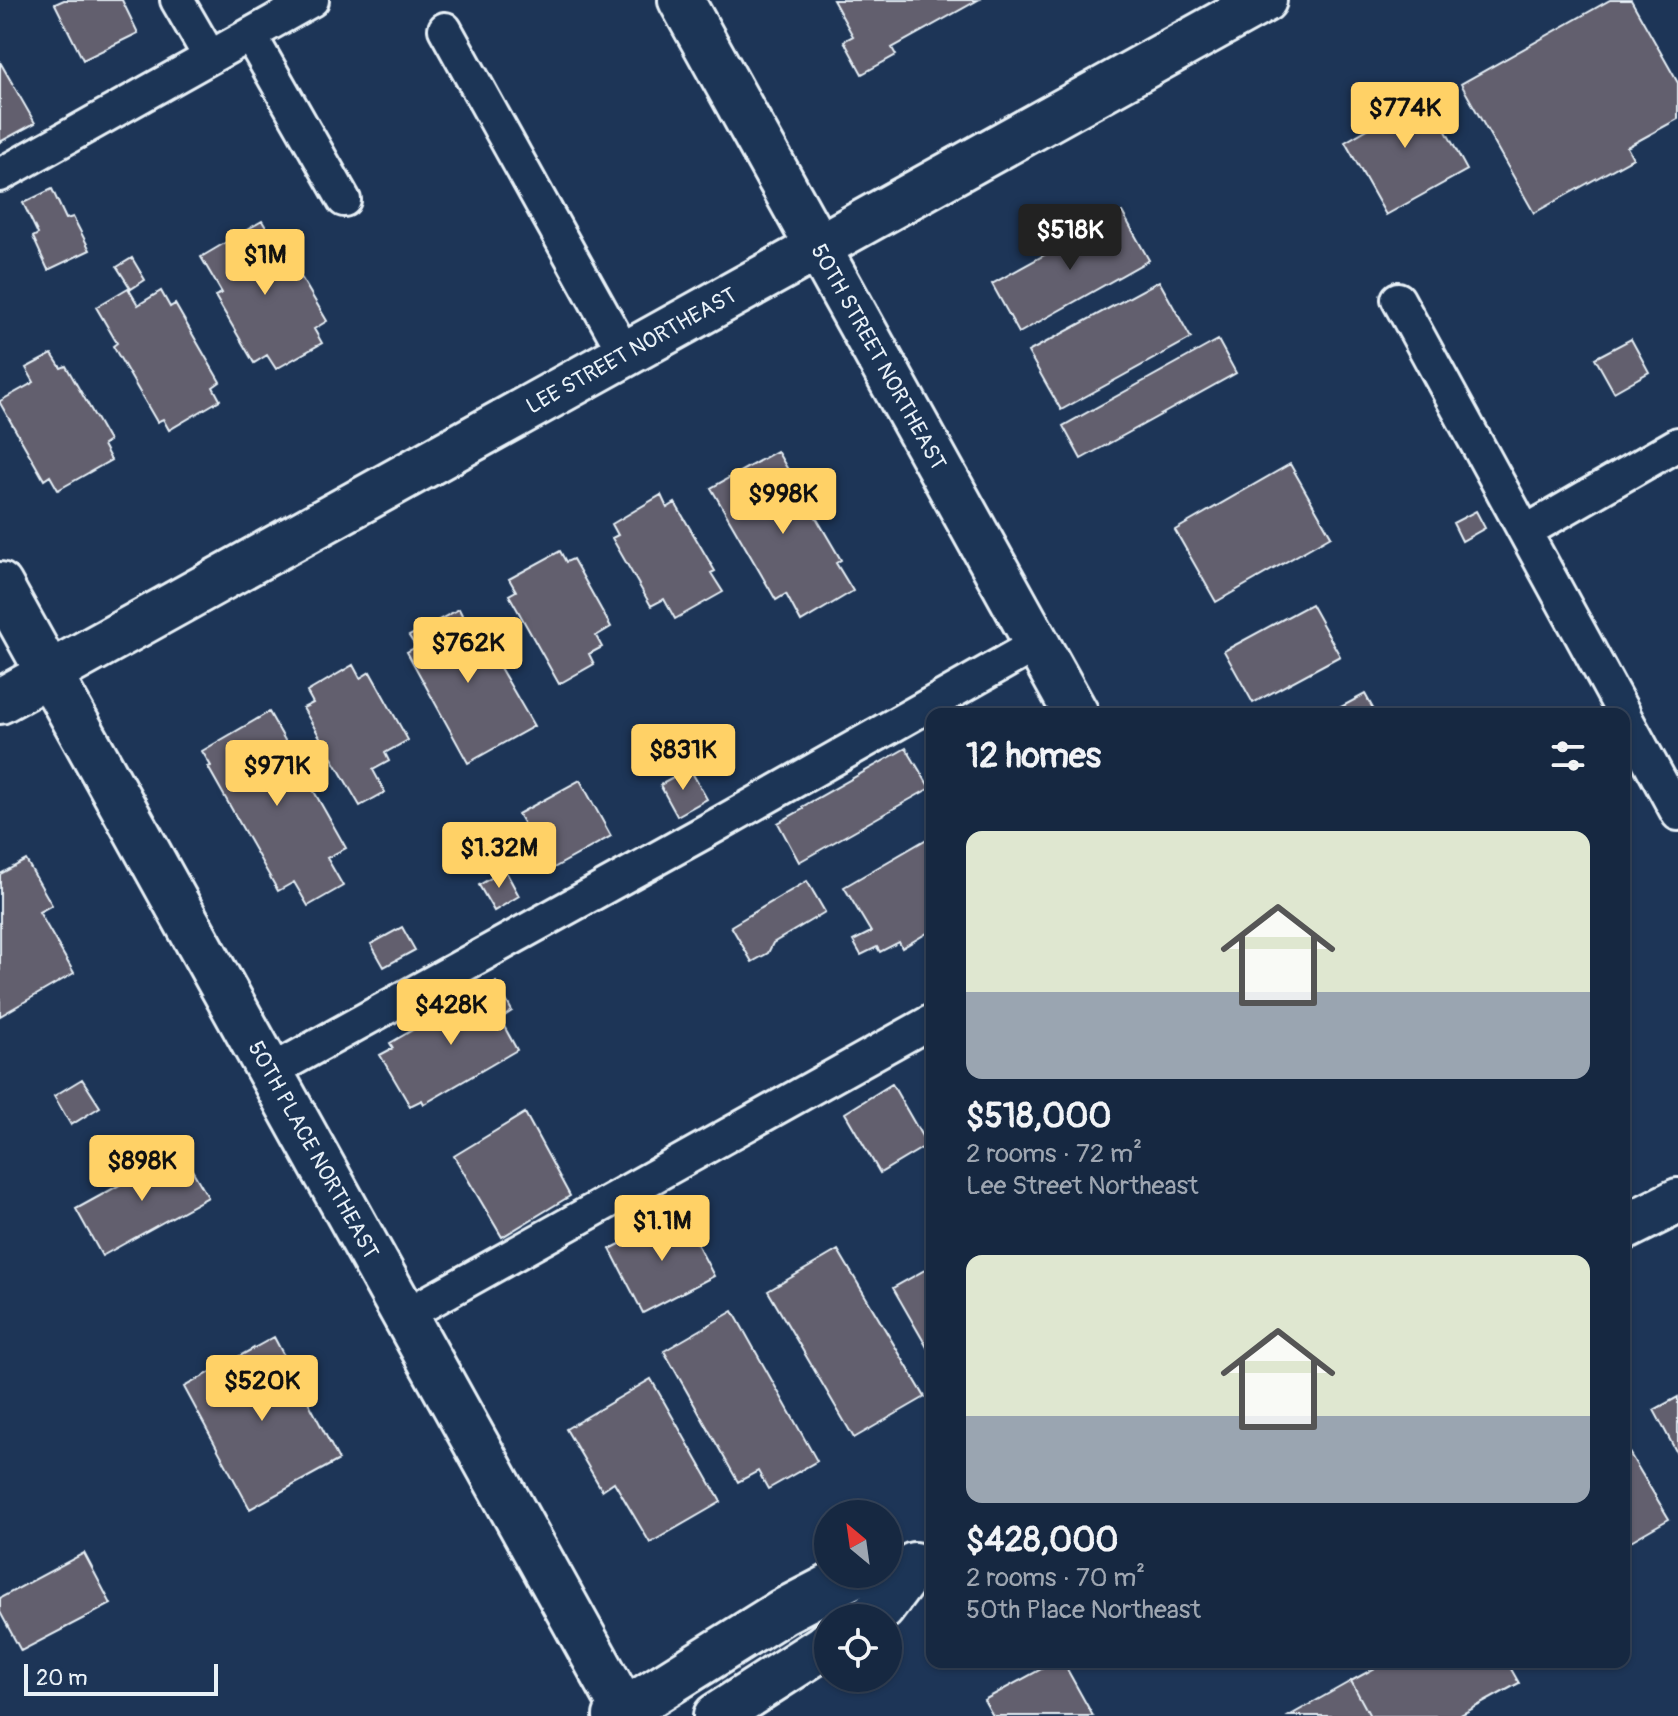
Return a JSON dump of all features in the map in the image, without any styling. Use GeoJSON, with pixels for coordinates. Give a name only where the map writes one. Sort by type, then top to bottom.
{"type":"FeatureCollection","features":[{"type":"Feature","properties":{"kind":"street","name":"50TH STREET NORTHEAST"},"geometry":{"type":"LineString","coordinates":[[681,0],[1073,708]]}},
{"type":"Feature","properties":{"kind":"street","name":"LEE STREET NORTHEAST"},"geometry":{"type":"LineString","coordinates":[[0,701],[818,247],[1246,4]]}},
{"type":"Feature","properties":{"kind":"street","name":"50TH PLACE NORTHEAST"},"geometry":{"type":"LineString","coordinates":[[0,585],[622,1714]]}},
{"type":"Feature","properties":{"kind":"street"},"geometry":{"type":"LineString","coordinates":[[1630,1225],[1678,1201]]}},
{"type":"Feature","properties":{"kind":"street"},"geometry":{"type":"LineString","coordinates":[[885,1604],[911,1563]]}},
{"type":"Feature","properties":{"kind":"street"},"geometry":{"type":"LineString","coordinates":[[622,1714],[782,1612],[828,1588]]}},
{"type":"Feature","properties":{"kind":"street"},"geometry":{"type":"LineString","coordinates":[[716,1716],[814,1653]]}},
{"type":"Feature","properties":{"kind":"lane"},"geometry":{"type":"LineString","coordinates":[[177,0],[210,57]]}},
{"type":"Feature","properties":{"kind":"lane"},"geometry":{"type":"LineString","coordinates":[[0,175],[312,0]]}},
{"type":"Feature","properties":{"kind":"lane"},"geometry":{"type":"LineString","coordinates":[[445,29],[625,354]]}},
{"type":"Feature","properties":{"kind":"lane"},"geometry":{"type":"LineString","coordinates":[[250,35],[344,200]]}},
{"type":"Feature","properties":{"kind":"lane"},"geometry":{"type":"LineString","coordinates":[[1398,299],[1621,708]]}},
{"type":"Feature","properties":{"kind":"lane"},"geometry":{"type":"LineString","coordinates":[[1525,532],[1678,444]]}},
{"type":"Feature","properties":{"kind":"lane"},"geometry":{"type":"LineString","coordinates":[[270,1072],[1037,644]]}},
{"type":"Feature","properties":{"kind":"lane"},"geometry":{"type":"LineString","coordinates":[[1630,725],[1678,814]]}},
{"type":"Feature","properties":{"kind":"lane"},"geometry":{"type":"LineString","coordinates":[[404,1316],[926,1024]]}},
{"type":"Feature","properties":{"kind":"building"},"geometry":{"type":"Polygon","coordinates":[[[64,0],[122,0],[138,33],[83,60],[55,4],[64,0]]]}},
{"type":"Feature","properties":{"kind":"building"},"geometry":{"type":"Polygon","coordinates":[[[833,0],[978,0],[892,48],[896,55],[862,74],[844,41],[853,36],[833,0]]]}},
{"type":"Feature","properties":{"kind":"building"},"geometry":{"type":"Polygon","coordinates":[[[1610,0],[1631,0],[1678,83],[1678,119],[1627,147],[1633,158],[1534,213],[1461,84],[1610,0]]]}},
{"type":"Feature","properties":{"kind":"building"},"geometry":{"type":"Polygon","coordinates":[[[0,62],[35,123],[0,142],[0,62]]]}},
{"type":"Feature","properties":{"kind":"building"},"geometry":{"type":"Polygon","coordinates":[[[1412,83],[1421,100],[1427,96],[1467,170],[1386,215],[1345,142],[1376,124],[1367,107],[1412,83]]]}},
{"type":"Feature","properties":{"kind":"building"},"geometry":{"type":"Polygon","coordinates":[[[52,189],[66,219],[73,217],[90,250],[48,270],[33,237],[38,234],[23,203],[52,189]]]}},
{"type":"Feature","properties":{"kind":"building"},"geometry":{"type":"Polygon","coordinates":[[[1122,212],[1149,260],[1019,333],[992,284],[1122,212]]]}},
{"type":"Feature","properties":{"kind":"building"},"geometry":{"type":"Polygon","coordinates":[[[262,221],[284,257],[288,255],[327,321],[314,329],[322,343],[276,369],[267,355],[254,363],[215,296],[222,293],[201,257],[262,221]]]}},
{"type":"Feature","properties":{"kind":"building"},"geometry":{"type":"Polygon","coordinates":[[[132,258],[145,280],[131,289],[117,267],[132,258]]]}},
{"type":"Feature","properties":{"kind":"building"},"geometry":{"type":"Polygon","coordinates":[[[1159,281],[1191,338],[1061,410],[1028,352],[1159,281]]]}},
{"type":"Feature","properties":{"kind":"building"},"geometry":{"type":"Polygon","coordinates":[[[128,288],[138,305],[161,291],[170,307],[175,304],[220,382],[213,387],[220,400],[169,430],[163,419],[157,422],[113,346],[117,343],[96,307],[128,288]]]}},
{"type":"Feature","properties":{"kind":"building"},"geometry":{"type":"Polygon","coordinates":[[[1631,339],[1649,372],[1614,392],[1595,358],[1631,339]]]}},
{"type":"Feature","properties":{"kind":"building"},"geometry":{"type":"Polygon","coordinates":[[[1218,340],[1236,373],[1081,459],[1063,426],[1218,340]]]}},
{"type":"Feature","properties":{"kind":"building"},"geometry":{"type":"Polygon","coordinates":[[[52,354],[61,368],[66,366],[109,441],[103,445],[111,460],[58,490],[50,476],[44,480],[0,403],[34,382],[26,368],[52,354]]]}},
{"type":"Feature","properties":{"kind":"building"},"geometry":{"type":"Polygon","coordinates":[[[777,451],[841,560],[836,563],[853,591],[801,622],[786,594],[776,600],[711,488],[777,451]]]}},
{"type":"Feature","properties":{"kind":"building"},"geometry":{"type":"Polygon","coordinates":[[[1290,464],[1331,536],[1216,602],[1175,530],[1290,464]]]}},
{"type":"Feature","properties":{"kind":"building"},"geometry":{"type":"Polygon","coordinates":[[[661,495],[667,508],[675,503],[715,571],[711,573],[723,592],[675,619],[664,599],[651,606],[612,538],[618,535],[612,524],[661,495]]]}},
{"type":"Feature","properties":{"kind":"building"},"geometry":{"type":"Polygon","coordinates":[[[1476,511],[1485,528],[1462,541],[1453,523],[1476,511]]]}},
{"type":"Feature","properties":{"kind":"building"},"geometry":{"type":"Polygon","coordinates":[[[560,551],[566,562],[573,559],[611,627],[596,636],[602,647],[589,654],[594,664],[559,684],[509,595],[516,591],[509,579],[560,551]]]}},
{"type":"Feature","properties":{"kind":"building"},"geometry":{"type":"Polygon","coordinates":[[[1311,604],[1340,656],[1253,703],[1224,651],[1311,604]]]}},
{"type":"Feature","properties":{"kind":"building"},"geometry":{"type":"Polygon","coordinates":[[[459,609],[464,619],[470,616],[534,726],[468,763],[407,652],[416,647],[409,636],[459,609]]]}},
{"type":"Feature","properties":{"kind":"building"},"geometry":{"type":"Polygon","coordinates":[[[353,665],[360,678],[370,672],[408,740],[385,753],[389,761],[373,770],[385,792],[360,806],[303,708],[313,703],[307,692],[353,665]]]}},
{"type":"Feature","properties":{"kind":"building"},"geometry":{"type":"Polygon","coordinates":[[[1365,694],[1373,708],[1339,708],[1365,694]]]}},
{"type":"Feature","properties":{"kind":"building"},"geometry":{"type":"Polygon","coordinates":[[[269,712],[346,848],[327,858],[343,886],[308,906],[294,882],[278,891],[202,751],[269,712]]]}},
{"type":"Feature","properties":{"kind":"building"},"geometry":{"type":"Polygon","coordinates":[[[906,748],[926,781],[926,790],[799,862],[778,823],[906,748]]]}},
{"type":"Feature","properties":{"kind":"building"},"geometry":{"type":"Polygon","coordinates":[[[690,769],[707,799],[677,816],[660,785],[690,769]]]}},
{"type":"Feature","properties":{"kind":"building"},"geometry":{"type":"Polygon","coordinates":[[[580,780],[611,836],[550,870],[518,814],[580,780]]]}},
{"type":"Feature","properties":{"kind":"building"},"geometry":{"type":"Polygon","coordinates":[[[926,839],[926,934],[902,948],[899,942],[880,952],[877,947],[861,955],[853,941],[871,932],[844,887],[926,839]]]}},
{"type":"Feature","properties":{"kind":"building"},"geometry":{"type":"Polygon","coordinates":[[[26,860],[52,905],[39,912],[74,973],[0,1016],[0,874],[26,860]]]}},
{"type":"Feature","properties":{"kind":"building"},"geometry":{"type":"Polygon","coordinates":[[[505,870],[519,896],[494,911],[479,885],[505,870]]]}},
{"type":"Feature","properties":{"kind":"building"},"geometry":{"type":"Polygon","coordinates":[[[807,881],[825,912],[773,943],[768,953],[752,962],[731,926],[807,881]]]}},
{"type":"Feature","properties":{"kind":"building"},"geometry":{"type":"Polygon","coordinates":[[[402,927],[415,950],[384,967],[371,944],[402,927]]]}},
{"type":"Feature","properties":{"kind":"building"},"geometry":{"type":"Polygon","coordinates":[[[496,982],[512,1011],[500,1019],[517,1050],[424,1104],[422,1100],[410,1106],[380,1055],[393,1048],[390,1043],[496,982]]]}},
{"type":"Feature","properties":{"kind":"building"},"geometry":{"type":"Polygon","coordinates":[[[82,1079],[100,1107],[71,1125],[54,1096],[82,1079]]]}},
{"type":"Feature","properties":{"kind":"building"},"geometry":{"type":"Polygon","coordinates":[[[892,1084],[926,1146],[880,1173],[845,1113],[892,1084]]]}},
{"type":"Feature","properties":{"kind":"building"},"geometry":{"type":"Polygon","coordinates":[[[525,1113],[570,1196],[502,1237],[454,1156],[525,1113]]]}},
{"type":"Feature","properties":{"kind":"building"},"geometry":{"type":"Polygon","coordinates":[[[181,1151],[208,1197],[102,1256],[76,1209],[181,1151]]]}},
{"type":"Feature","properties":{"kind":"building"},"geometry":{"type":"Polygon","coordinates":[[[681,1213],[714,1276],[643,1313],[610,1249],[681,1213]]]}},
{"type":"Feature","properties":{"kind":"building"},"geometry":{"type":"Polygon","coordinates":[[[838,1250],[925,1397],[854,1438],[768,1291],[838,1250]]]}},
{"type":"Feature","properties":{"kind":"building"},"geometry":{"type":"Polygon","coordinates":[[[926,1269],[926,1346],[893,1288],[926,1269]]]}},
{"type":"Feature","properties":{"kind":"building"},"geometry":{"type":"Polygon","coordinates":[[[733,1311],[817,1461],[768,1489],[758,1471],[738,1482],[664,1351],[733,1311]]]}},
{"type":"Feature","properties":{"kind":"building"},"geometry":{"type":"Polygon","coordinates":[[[274,1337],[339,1460],[250,1509],[184,1387],[274,1337]]]}},
{"type":"Feature","properties":{"kind":"building"},"geometry":{"type":"Polygon","coordinates":[[[651,1379],[721,1502],[650,1543],[614,1482],[602,1490],[566,1429],[651,1379]]]}},
{"type":"Feature","properties":{"kind":"building"},"geometry":{"type":"Polygon","coordinates":[[[1678,1397],[1678,1455],[1654,1410],[1678,1397]]]}},
{"type":"Feature","properties":{"kind":"building"},"geometry":{"type":"Polygon","coordinates":[[[1630,1454],[1669,1519],[1630,1541],[1630,1454]]]}},
{"type":"Feature","properties":{"kind":"building"},"geometry":{"type":"Polygon","coordinates":[[[84,1553],[111,1604],[21,1651],[0,1612],[0,1598],[84,1553]]]}},
{"type":"Feature","properties":{"kind":"building"},"geometry":{"type":"Polygon","coordinates":[[[1043,1668],[1066,1668],[1093,1716],[993,1716],[984,1700],[1043,1668]]]}},
{"type":"Feature","properties":{"kind":"building"},"geometry":{"type":"Polygon","coordinates":[[[1375,1668],[1510,1668],[1519,1683],[1459,1716],[1370,1716],[1351,1681],[1375,1668]]]}},
{"type":"Feature","properties":{"kind":"building"},"geometry":{"type":"Polygon","coordinates":[[[1351,1681],[1370,1716],[1289,1716],[1351,1681]]]}}]}
